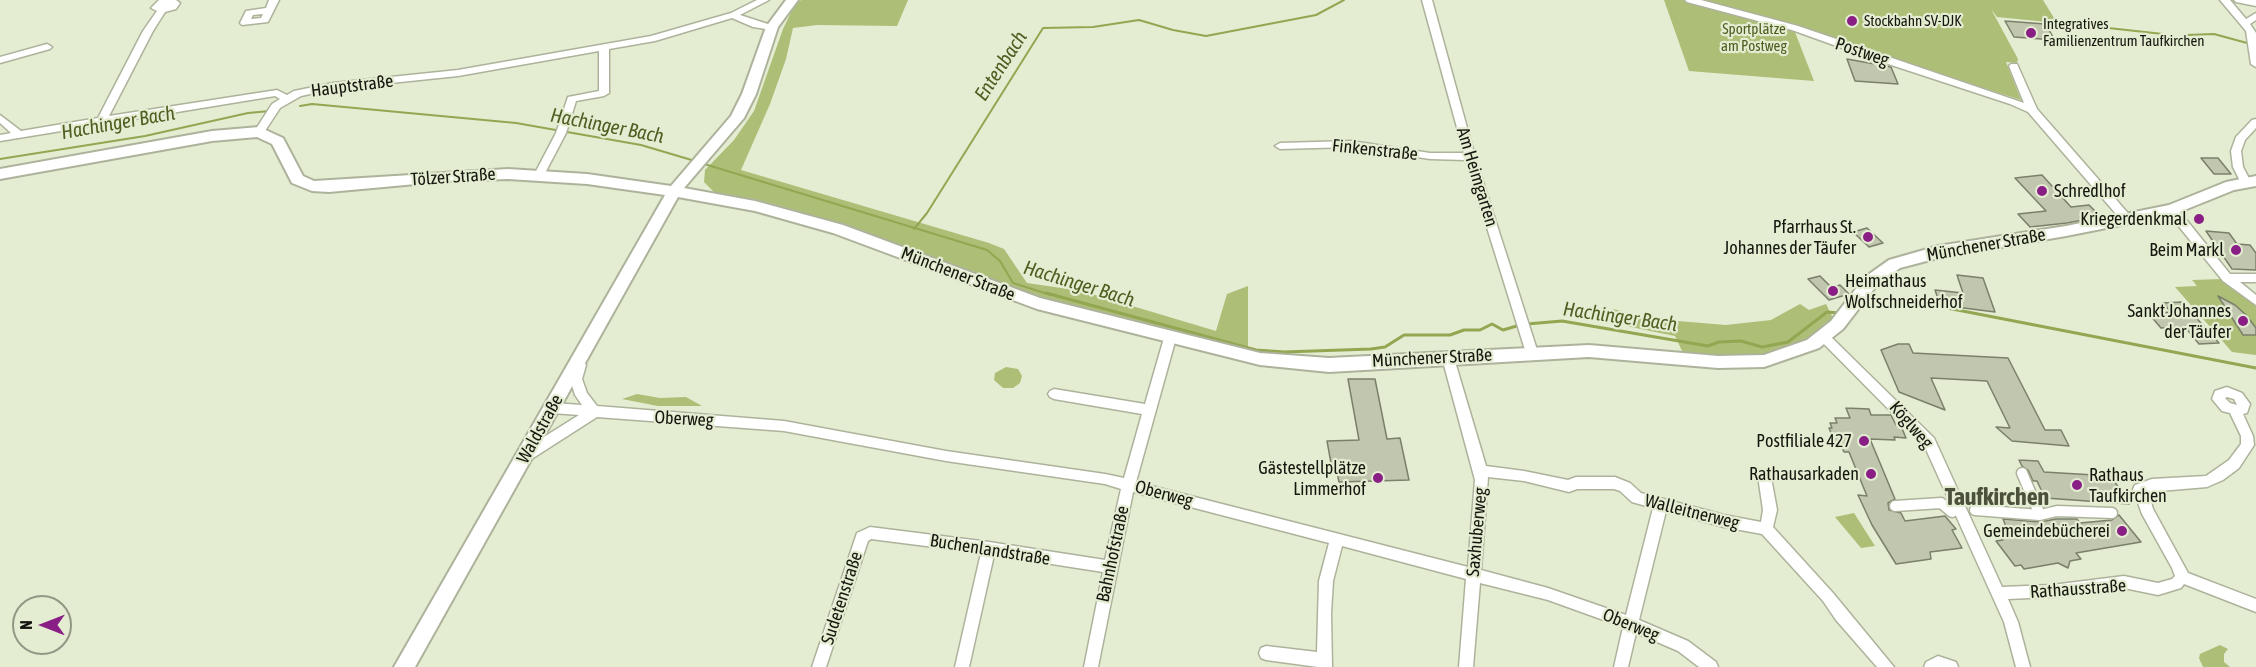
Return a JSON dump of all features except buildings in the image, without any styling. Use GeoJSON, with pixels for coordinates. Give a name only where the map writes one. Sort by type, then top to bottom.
{"type":"FeatureCollection","features":[{"type":"Feature","properties":{"kind":"main road","name":"Waldstraße"},"geometry":{"type":"LineString","coordinates":[[404,667],[674,191],[700,159],[729,130],[743,107],[772,27],[792,0]]}},
{"type":"Feature","properties":{"kind":"main road"},"geometry":{"type":"LineString","coordinates":[[0,174],[220,134],[259,132]]}},
{"type":"Feature","properties":{"kind":"main road","name":"Tölzer Straße"},"geometry":{"type":"LineString","coordinates":[[259,132],[278,141],[297,179],[312,186],[328,187],[479,175],[539,176],[674,191]]}},
{"type":"Feature","properties":{"kind":"main road"},"geometry":{"type":"LineString","coordinates":[[653,227],[683,204],[708,197],[694,183],[700,159]]}},
{"type":"Feature","properties":{"kind":"main road"},"geometry":{"type":"LineString","coordinates":[[2172,210],[2231,186],[2251,182]]}},
{"type":"Feature","properties":{"kind":"main road"},"geometry":{"type":"LineString","coordinates":[[650,188],[659,197],[660,209],[653,227]]}},
{"type":"Feature","properties":{"kind":"main road","name":"Münchener Straße"},"geometry":{"type":"LineString","coordinates":[[674,191],[796,216],[838,229],[1037,303],[1260,359],[1329,365],[1532,353],[1600,352],[1741,363],[1777,358],[1813,344],[1837,325],[1882,271],[1916,257],[2172,210]]}},
{"type":"Feature","properties":{"kind":"street"},"geometry":{"type":"LineString","coordinates":[[268,11],[274,0]]}},
{"type":"Feature","properties":{"kind":"street","name":"Hauptstraße"},"geometry":{"type":"LineString","coordinates":[[259,132],[274,109],[298,93],[333,86],[458,73],[604,48],[668,35],[719,20],[735,15],[764,0]]}},
{"type":"Feature","properties":{"kind":"street","name":"Am Heimgarten"},"geometry":{"type":"LineString","coordinates":[[1427,0],[1470,157],[1532,353]]}},
{"type":"Feature","properties":{"kind":"street","name":"Postweg"},"geometry":{"type":"LineString","coordinates":[[1690,0],[1795,28],[2032,110]]}},
{"type":"Feature","properties":{"kind":"street"},"geometry":{"type":"LineString","coordinates":[[2225,0],[2253,36],[2256,64]]}},
{"type":"Feature","properties":{"kind":"street"},"geometry":{"type":"LineString","coordinates":[[2239,0],[2256,3]]}},
{"type":"Feature","properties":{"kind":"street"},"geometry":{"type":"LineString","coordinates":[[102,120],[148,31],[162,10]]}},
{"type":"Feature","properties":{"kind":"street"},"geometry":{"type":"LineString","coordinates":[[735,15],[753,24],[772,27]]}},
{"type":"Feature","properties":{"kind":"street"},"geometry":{"type":"LineString","coordinates":[[2245,23],[2256,16]]}},
{"type":"Feature","properties":{"kind":"street"},"geometry":{"type":"LineString","coordinates":[[0,60],[47,47]]}},
{"type":"Feature","properties":{"kind":"street"},"geometry":{"type":"LineString","coordinates":[[539,176],[562,130],[572,99],[604,93],[604,48]]}},
{"type":"Feature","properties":{"kind":"street"},"geometry":{"type":"LineString","coordinates":[[2014,66],[2032,110],[2127,219]]}},
{"type":"Feature","properties":{"kind":"street"},"geometry":{"type":"LineString","coordinates":[[0,138],[277,93],[287,99]]}},
{"type":"Feature","properties":{"kind":"street"},"geometry":{"type":"LineString","coordinates":[[0,118],[19,134]]}},
{"type":"Feature","properties":{"kind":"street"},"geometry":{"type":"LineString","coordinates":[[2251,182],[2238,167],[2236,151],[2240,139],[2256,122]]}},
{"type":"Feature","properties":{"kind":"street","name":"Finkenstraße"},"geometry":{"type":"LineString","coordinates":[[1280,146],[1351,144],[1430,156],[1470,157]]}},
{"type":"Feature","properties":{"kind":"street"},"geometry":{"type":"LineString","coordinates":[[2172,210],[2227,278],[2256,301]]}},
{"type":"Feature","properties":{"kind":"street"},"geometry":{"type":"LineString","coordinates":[[2227,278],[2256,278]]}},
{"type":"Feature","properties":{"kind":"street","name":"Köglweg"},"geometry":{"type":"LineString","coordinates":[[1823,336],[1925,436],[1958,502],[2011,622],[2023,667]]}},
{"type":"Feature","properties":{"kind":"street","name":"Bahnhofstraße"},"geometry":{"type":"LineString","coordinates":[[1091,667],[1109,567],[1170,338]]}},
{"type":"Feature","properties":{"kind":"street"},"geometry":{"type":"LineString","coordinates":[[525,456],[594,412],[581,395],[576,379],[582,354]]}},
{"type":"Feature","properties":{"kind":"street","name":"Saxhuberweg"},"geometry":{"type":"LineString","coordinates":[[1450,365],[1481,471],[1482,491],[1466,667]]}},
{"type":"Feature","properties":{"kind":"street"},"geometry":{"type":"LineString","coordinates":[[1054,394],[1150,410]]}},
{"type":"Feature","properties":{"kind":"street","name":"Oberweg"},"geometry":{"type":"LineString","coordinates":[[552,408],[793,427],[946,456],[1129,485],[1548,594],[1630,623],[1683,646],[1711,667]]}},
{"type":"Feature","properties":{"kind":"street"},"geometry":{"type":"LineString","coordinates":[[2235,410],[2247,436],[2248,446],[2234,464],[2207,481],[2152,485],[2140,489],[2140,497],[2182,577],[2256,606]]}},
{"type":"Feature","properties":{"kind":"street","name":"Walleitnerweg"},"geometry":{"type":"LineString","coordinates":[[1481,471],[1524,476],[1569,486],[1576,483],[1615,483],[1625,487],[1637,498],[1766,529]]}},
{"type":"Feature","properties":{"kind":"street"},"geometry":{"type":"LineString","coordinates":[[2022,473],[2035,509]]}},
{"type":"Feature","properties":{"kind":"street"},"geometry":{"type":"LineString","coordinates":[[1765,477],[1770,510],[1766,529],[1887,667]]}},
{"type":"Feature","properties":{"kind":"street"},"geometry":{"type":"LineString","coordinates":[[1895,506],[1941,503],[1952,512]]}},
{"type":"Feature","properties":{"kind":"street"},"geometry":{"type":"LineString","coordinates":[[1621,667],[1630,623],[1661,505]]}},
{"type":"Feature","properties":{"kind":"street"},"geometry":{"type":"LineString","coordinates":[[1975,510],[2035,509],[2112,513]]}},
{"type":"Feature","properties":{"kind":"street","name":"Buchenlandstraße"},"geometry":{"type":"LineString","coordinates":[[870,533],[989,548],[1109,567]]}},
{"type":"Feature","properties":{"kind":"street","name":"Sudetenstraße"},"geometry":{"type":"LineString","coordinates":[[819,667],[862,537],[870,533]]}},
{"type":"Feature","properties":{"kind":"street"},"geometry":{"type":"LineString","coordinates":[[1266,653],[1325,663],[1326,581],[1337,539]]}},
{"type":"Feature","properties":{"kind":"street"},"geometry":{"type":"LineString","coordinates":[[962,667],[989,548]]}},
{"type":"Feature","properties":{"kind":"street","name":"Rathausstraße"},"geometry":{"type":"LineString","coordinates":[[1998,593],[2052,591],[2124,582],[2158,589],[2176,584],[2182,577]]}},
{"type":"Feature","properties":{"kind":"street"},"geometry":{"type":"LineString","coordinates":[[1931,667],[1938,663],[1951,667]]}},
{"type":"Feature","properties":{"kind":"green space"},"geometry":{"type":"Polygon","coordinates":[[[801,0],[908,0],[897,26],[817,25],[793,28],[786,59],[770,104],[741,170],[989,243],[1004,249],[1027,283],[1082,291],[1216,331],[1227,294],[1248,286],[1248,353],[1040,299],[841,223],[758,200],[714,192],[704,182],[705,170],[734,140],[754,111],[783,29],[794,6],[801,0]]]}},
{"type":"Feature","properties":{"kind":"green space","name":"Sportplätze am Postweg"},"geometry":{"type":"Polygon","coordinates":[[[1664,0],[2043,0],[2057,23],[1997,17],[1991,9],[2018,59],[2017,63],[2006,62],[2021,100],[1793,27],[1814,81],[1689,71],[1664,0]]]}},
{"type":"Feature","properties":{"kind":"green space"},"geometry":{"type":"Polygon","coordinates":[[[2222,279],[2256,304],[2256,355],[2232,352],[2175,287],[2197,286],[2192,280],[2222,279]]]}},
{"type":"Feature","properties":{"kind":"green space"},"geometry":{"type":"Polygon","coordinates":[[[1800,304],[1809,310],[1826,304],[1833,318],[1806,343],[1764,356],[1719,358],[1684,355],[1675,336],[1626,326],[1613,309],[1654,319],[1726,325],[1771,320],[1800,304]]]}},
{"type":"Feature","properties":{"kind":"green space"},"geometry":{"type":"Polygon","coordinates":[[[1006,367],[1018,369],[1022,376],[1020,383],[1013,388],[1003,388],[994,380],[995,373],[1006,367]]]}},
{"type":"Feature","properties":{"kind":"green space"},"geometry":{"type":"Polygon","coordinates":[[[637,394],[660,398],[686,397],[702,406],[658,406],[622,399],[637,394]]]}},
{"type":"Feature","properties":{"kind":"green space"},"geometry":{"type":"Polygon","coordinates":[[[1854,513],[1875,546],[1861,548],[1835,517],[1854,513]]]}},
{"type":"Feature","properties":{"kind":"green space"},"geometry":{"type":"Polygon","coordinates":[[[2220,645],[2228,649],[2224,654],[2224,662],[2230,667],[2203,667],[2199,658],[2200,654],[2220,645]]]}},
{"type":"Feature","properties":{"kind":"waterway","name":"Entenbach"},"geometry":{"type":"LineString","coordinates":[[915,228],[927,213],[1043,28],[1093,27],[1139,20],[1173,30],[1206,36],[1316,15],[1344,0]]}},
{"type":"Feature","properties":{"kind":"waterway"},"geometry":{"type":"LineString","coordinates":[[2046,19],[2063,23],[2163,34]]}},
{"type":"Feature","properties":{"kind":"waterway"},"geometry":{"type":"LineString","coordinates":[[2186,35],[2214,34],[2247,43]]}},
{"type":"Feature","properties":{"kind":"waterway","name":"Hachinger Bach"},"geometry":{"type":"LineString","coordinates":[[300,106],[312,104],[516,123],[641,145],[695,161]]}},
{"type":"Feature","properties":{"kind":"waterway","name":"Hachinger Bach"},"geometry":{"type":"LineString","coordinates":[[0,159],[145,136],[248,113],[270,111]]}},
{"type":"Feature","properties":{"kind":"waterway","name":"Hachinger Bach"},"geometry":{"type":"LineString","coordinates":[[701,163],[915,228]]}},
{"type":"Feature","properties":{"kind":"waterway","name":"Hachinger Bach"},"geometry":{"type":"LineString","coordinates":[[915,228],[987,250],[1000,261],[1013,283],[1051,295]]}},
{"type":"Feature","properties":{"kind":"waterway","name":"Hachinger Bach"},"geometry":{"type":"LineString","coordinates":[[1046,293],[1256,350],[1284,352],[1371,349],[1385,347],[1404,335],[1450,335],[1464,330],[1480,330],[1492,324],[1503,330],[1520,325]]}},
{"type":"Feature","properties":{"kind":"waterway","name":"Hachinger Bach"},"geometry":{"type":"LineString","coordinates":[[1942,307],[2256,368]]}},
{"type":"Feature","properties":{"kind":"waterway","name":"Hachinger Bach"},"geometry":{"type":"LineString","coordinates":[[1527,324],[1562,321],[1708,346],[1719,342],[1741,341],[1762,347],[1788,342],[1827,312],[1839,313]]}},
{"type":"Feature","properties":{"kind":"place","name":"Stockbahn SV-DJK"},"geometry":{"type":"Point","coordinates":[1852,21]}},
{"type":"Feature","properties":{"kind":"place","name":"Integratives Familienzentrum Taufkirchen"},"geometry":{"type":"Point","coordinates":[2031,33]}},
{"type":"Feature","properties":{"kind":"place","name":"Schredlhof"},"geometry":{"type":"Point","coordinates":[2042,191]}},
{"type":"Feature","properties":{"kind":"place","name":"Kriegerdenkmal"},"geometry":{"type":"Point","coordinates":[2199,219]}},
{"type":"Feature","properties":{"kind":"place","name":"Pfarrhaus St. Johannes der Täufer"},"geometry":{"type":"Point","coordinates":[1868,237]}},
{"type":"Feature","properties":{"kind":"place","name":"Beim Markl"},"geometry":{"type":"Point","coordinates":[2236,250]}},
{"type":"Feature","properties":{"kind":"place","name":"Heimathaus Wolfschneiderhof"},"geometry":{"type":"Point","coordinates":[1833,291]}},
{"type":"Feature","properties":{"kind":"place","name":"Sankt Johannes der Täufer"},"geometry":{"type":"Point","coordinates":[2243,321]}},
{"type":"Feature","properties":{"kind":"place","name":"Postfiliale 427"},"geometry":{"type":"Point","coordinates":[1864,441]}},
{"type":"Feature","properties":{"kind":"place","name":"Rathausarkaden"},"geometry":{"type":"Point","coordinates":[1871,474]}},
{"type":"Feature","properties":{"kind":"place","name":"Gästestellplätze Limmerhof"},"geometry":{"type":"Point","coordinates":[1378,478]}},
{"type":"Feature","properties":{"kind":"place","name":"Rathaus Taufkirchen"},"geometry":{"type":"Point","coordinates":[2077,485]}},
{"type":"Feature","properties":{"kind":"place","name":"Gemeindebücherei"},"geometry":{"type":"Point","coordinates":[2122,531]}},
{"type":"Feature","properties":{"kind":"district","name":"Taufkirchen"},"geometry":{"type":"Point","coordinates":[1997,497]}}]}
